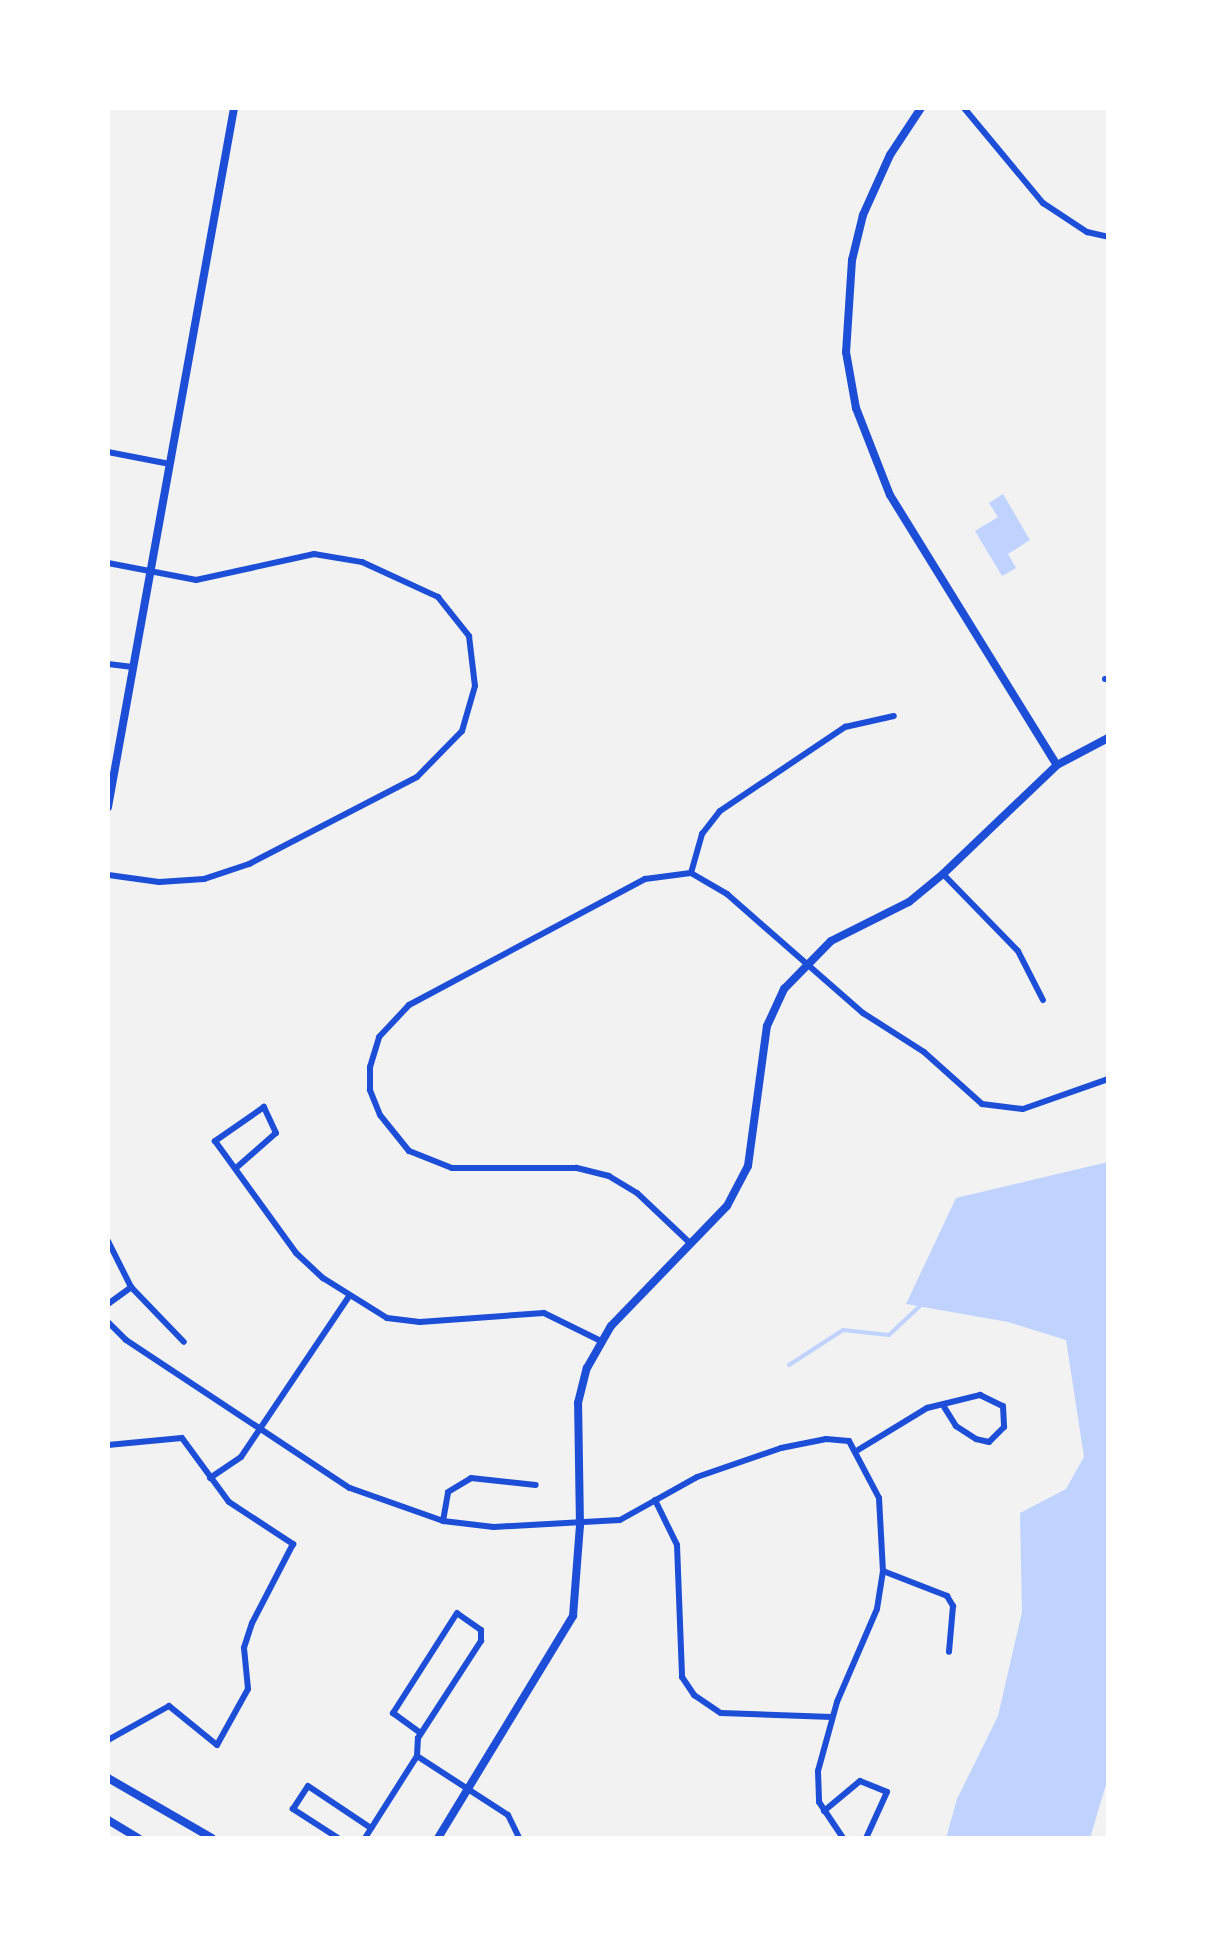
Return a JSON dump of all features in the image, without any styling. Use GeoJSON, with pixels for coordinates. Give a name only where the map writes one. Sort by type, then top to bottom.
{"type":"FeatureCollection","features":[{"type":"Feature","properties":{"kind":"main road"},"geometry":{"type":"LineString","coordinates":[[108,1778],[212,1838]]}},
{"type":"Feature","properties":{"kind":"main road"},"geometry":{"type":"LineString","coordinates":[[108,1820],[138,1838]]}},
{"type":"Feature","properties":{"kind":"street"},"geometry":{"type":"LineString","coordinates":[[108,807],[234,108]]}},
{"type":"Feature","properties":{"kind":"street"},"geometry":{"type":"LineString","coordinates":[[921,108],[890,155],[863,215],[852,260],[846,352],[856,408],[890,495],[1057,765]]}},
{"type":"Feature","properties":{"kind":"street"},"geometry":{"type":"LineString","coordinates":[[964,108],[1043,203],[1087,232],[1108,237]]}},
{"type":"Feature","properties":{"kind":"street"},"geometry":{"type":"LineString","coordinates":[[108,452],[170,464]]}},
{"type":"Feature","properties":{"kind":"street"},"geometry":{"type":"LineString","coordinates":[[108,563],[212,580],[278,558],[314,554],[391,571],[426,589],[458,621],[471,646],[475,686],[462,731],[417,777],[277,850],[204,879],[108,875]]}},
{"type":"Feature","properties":{"kind":"street"},"geometry":{"type":"LineString","coordinates":[[108,664],[133,668]]}},
{"type":"Feature","properties":{"kind":"street"},"geometry":{"type":"LineString","coordinates":[[691,873],[702,834],[720,811],[846,727],[894,716]]}},
{"type":"Feature","properties":{"kind":"street"},"geometry":{"type":"LineString","coordinates":[[438,1838],[573,1616],[580,1526],[578,1403],[601,1341],[727,1206],[748,1166],[767,1026],[784,989],[831,941],[909,902],[943,874],[1057,765],[1108,738]]}},
{"type":"Feature","properties":{"kind":"street"},"geometry":{"type":"LineString","coordinates":[[691,1244],[637,1193],[609,1176],[576,1168],[452,1168],[409,1151],[380,1115],[370,1067],[379,1037],[409,1005],[645,879],[691,873],[727,894],[863,1013],[924,1052],[982,1104],[1023,1109],[1108,1079]]}},
{"type":"Feature","properties":{"kind":"street"},"geometry":{"type":"LineString","coordinates":[[943,874],[1018,951],[1043,1000]]}},
{"type":"Feature","properties":{"kind":"street"},"geometry":{"type":"LineString","coordinates":[[236,1168],[276,1133],[264,1107],[215,1141],[296,1253],[349,1296],[399,1321],[544,1313],[601,1341]]}},
{"type":"Feature","properties":{"kind":"street"},"geometry":{"type":"LineString","coordinates":[[108,1241],[131,1287],[184,1342]]}},
{"type":"Feature","properties":{"kind":"street"},"geometry":{"type":"LineString","coordinates":[[108,1304],[131,1287]]}},
{"type":"Feature","properties":{"kind":"street"},"geometry":{"type":"LineString","coordinates":[[210,1478],[241,1457],[349,1296]]}},
{"type":"Feature","properties":{"kind":"street"},"geometry":{"type":"LineString","coordinates":[[108,1322],[260,1429],[370,1499],[443,1521],[494,1527],[580,1526],[620,1520],[697,1478],[781,1448],[839,1438],[858,1450],[879,1498],[883,1571],[877,1609],[832,1717],[816,1788],[824,1812],[843,1838]]}},
{"type":"Feature","properties":{"kind":"street"},"geometry":{"type":"LineString","coordinates":[[858,1450],[927,1408],[944,1407],[980,1395],[994,1398],[1004,1406],[1004,1426],[989,1442],[976,1439],[956,1426],[944,1407]]}},
{"type":"Feature","properties":{"kind":"street"},"geometry":{"type":"LineString","coordinates":[[108,1445],[182,1437],[210,1478],[235,1507],[293,1544],[244,1648],[245,1698],[217,1745],[169,1707],[108,1740]]}},
{"type":"Feature","properties":{"kind":"street"},"geometry":{"type":"LineString","coordinates":[[443,1521],[448,1492],[471,1478],[536,1485]]}},
{"type":"Feature","properties":{"kind":"street"},"geometry":{"type":"LineString","coordinates":[[655,1500],[677,1545],[682,1677],[694,1695],[721,1713],[832,1717]]}},
{"type":"Feature","properties":{"kind":"street"},"geometry":{"type":"LineString","coordinates":[[883,1571],[947,1596],[953,1606],[949,1652]]}},
{"type":"Feature","properties":{"kind":"street"},"geometry":{"type":"LineString","coordinates":[[365,1838],[417,1756],[421,1732],[483,1635],[457,1613],[393,1713],[421,1732]]}},
{"type":"Feature","properties":{"kind":"street"},"geometry":{"type":"LineString","coordinates":[[417,1756],[508,1815],[519,1838]]}},
{"type":"Feature","properties":{"kind":"street"},"geometry":{"type":"LineString","coordinates":[[824,1812],[860,1781],[887,1792],[866,1838]]}},
{"type":"Feature","properties":{"kind":"street"},"geometry":{"type":"LineString","coordinates":[[338,1838],[293,1809],[308,1786],[371,1827]]}},
{"type":"Feature","properties":{"kind":"water"},"geometry":{"type":"Polygon","coordinates":[[[1003,494],[1030,540],[1008,554],[1016,568],[1002,576],[975,531],[998,517],[989,503],[1003,494]]]}},
{"type":"Feature","properties":{"kind":"water"},"geometry":{"type":"Polygon","coordinates":[[[1108,1162],[1108,1778],[1090,1838],[946,1838],[957,1799],[998,1716],[1022,1612],[1020,1513],[1066,1489],[1084,1457],[1066,1340],[1008,1322],[906,1304],[956,1198],[1108,1162]]]}},
{"type":"Feature","properties":{"kind":"waterway"},"geometry":{"type":"LineString","coordinates":[[789,1365],[843,1330],[889,1335],[920,1306]]}}]}
